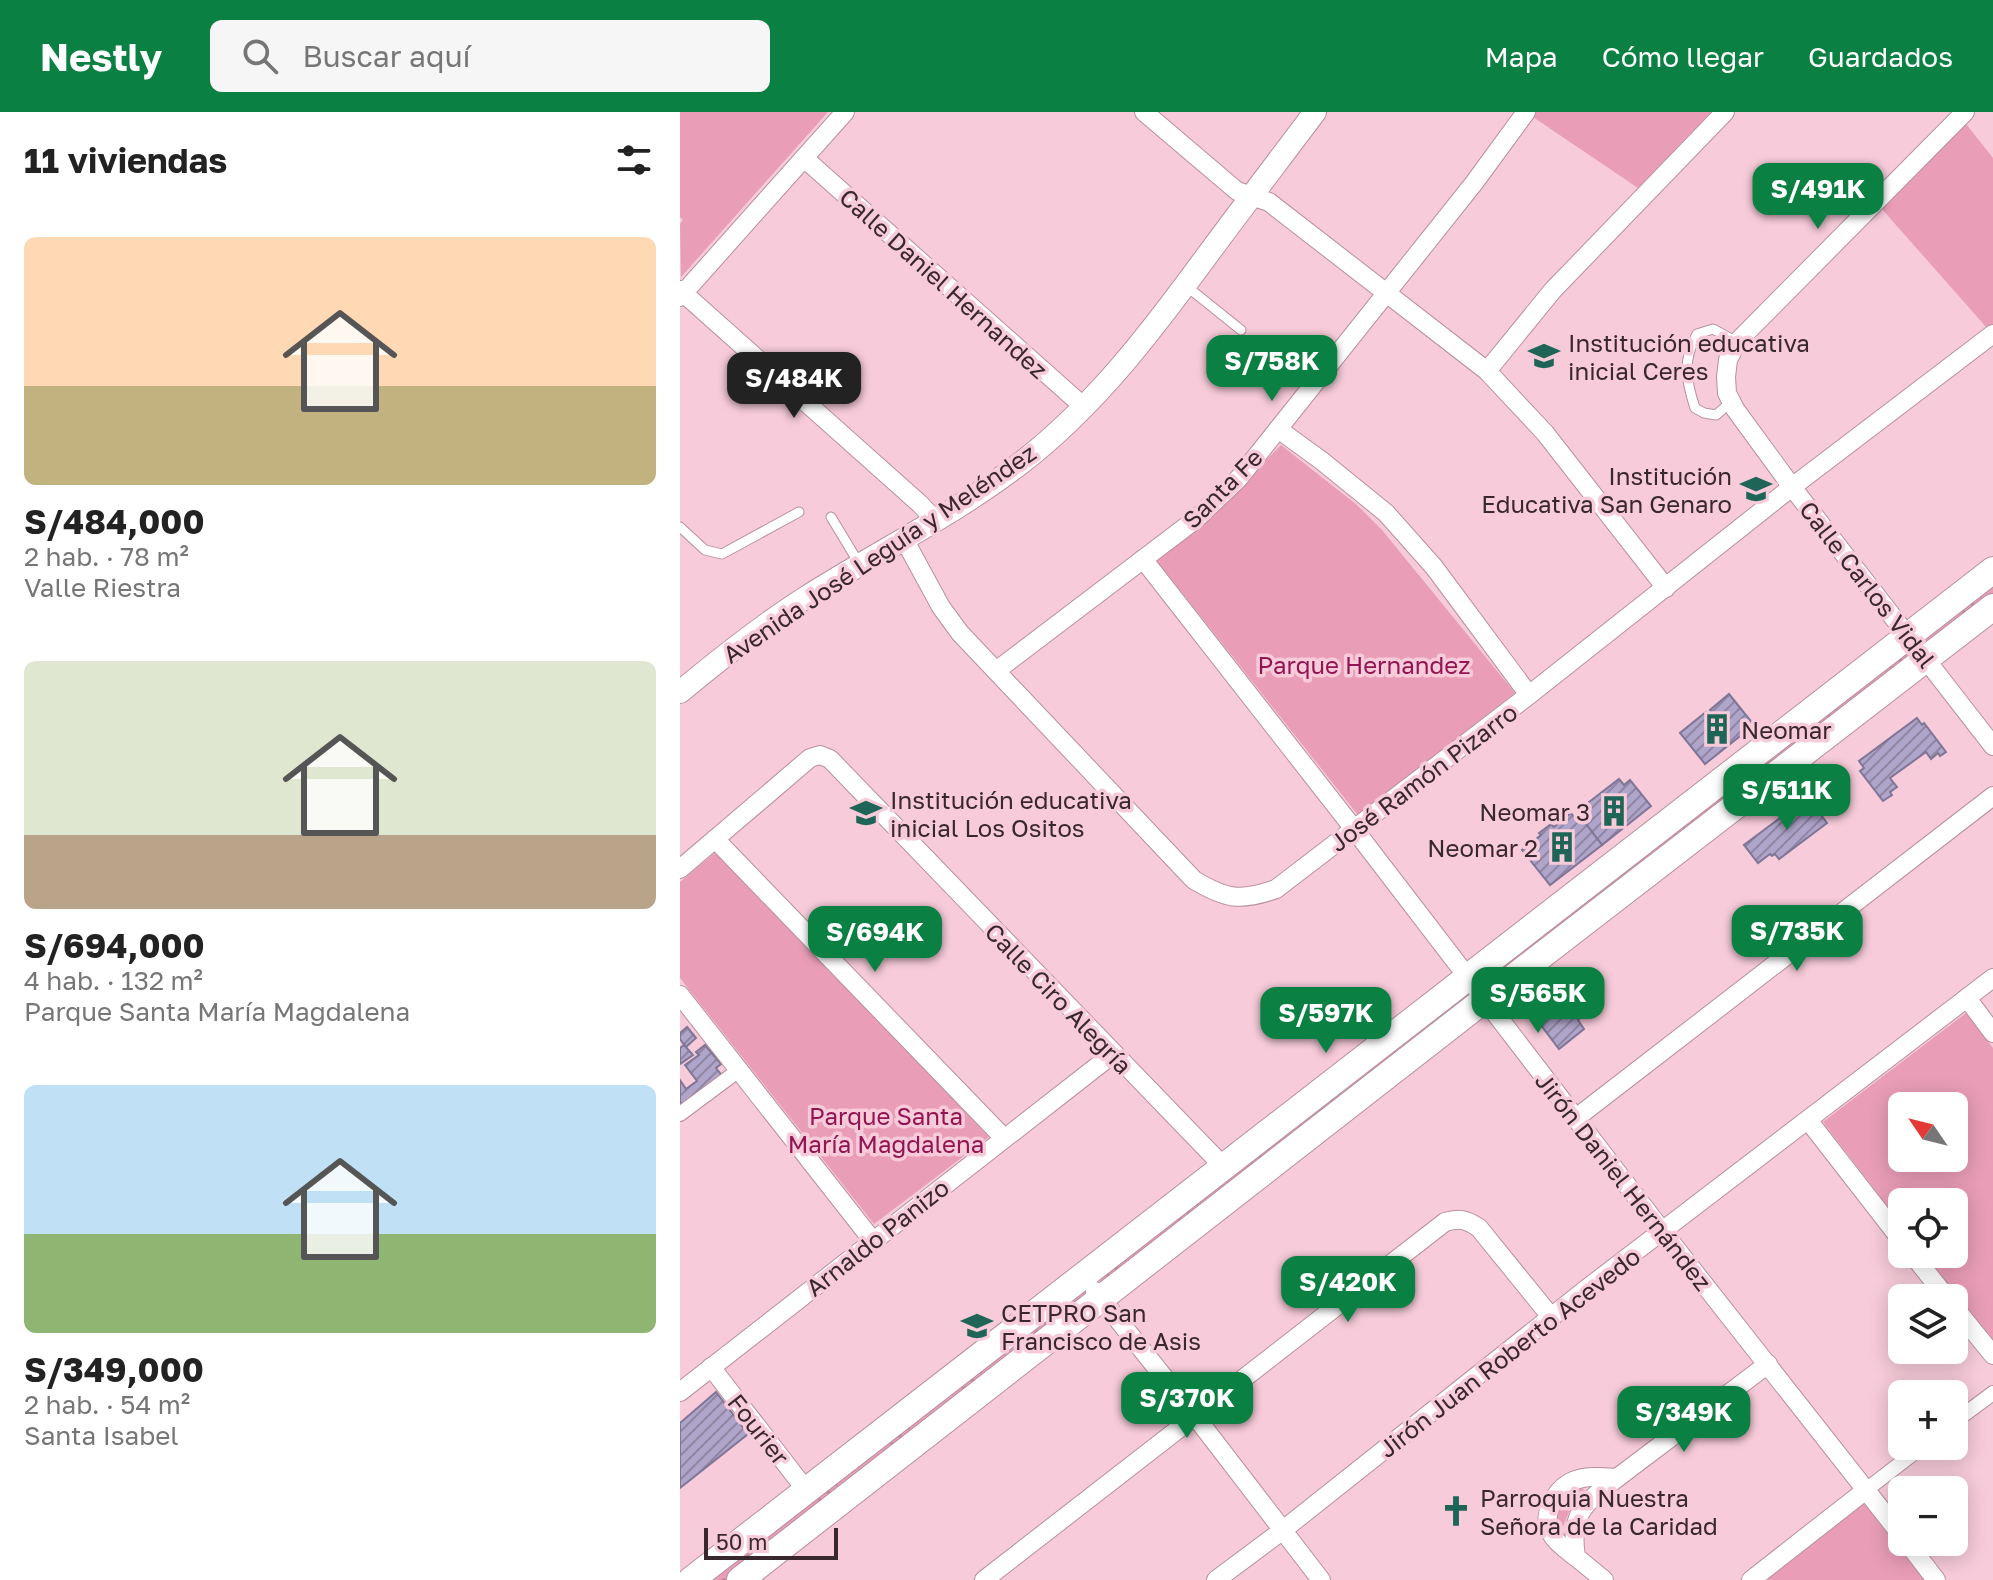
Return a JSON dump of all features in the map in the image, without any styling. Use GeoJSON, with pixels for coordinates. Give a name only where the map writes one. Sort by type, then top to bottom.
{"type":"FeatureCollection","features":[{"type":"Feature","properties":{"kind":"main road"},"geometry":{"type":"LineString","coordinates":[[691,1580],[1993,570]]}},
{"type":"Feature","properties":{"kind":"main road"},"geometry":{"type":"LineString","coordinates":[[740,1580],[1993,607]]}},
{"type":"Feature","properties":{"kind":"street"},"geometry":{"type":"LineString","coordinates":[[845,112],[681,294],[935,520]]}},
{"type":"Feature","properties":{"kind":"street"},"geometry":{"type":"LineString","coordinates":[[1144,112],[1237,191],[1269,202],[1487,371],[1545,433],[1666,588]]}},
{"type":"Feature","properties":{"kind":"street","name":"Avenida José Leguía y Meléndez"},"geometry":{"type":"LineString","coordinates":[[680,692],[803,599],[935,520],[1022,462],[1084,407],[1131,356],[1315,112]]}},
{"type":"Feature","properties":{"kind":"street","name":"Santa Fe"},"geometry":{"type":"LineString","coordinates":[[996,671],[1196,519],[1239,478],[1474,183],[1526,112]]}},
{"type":"Feature","properties":{"kind":"street"},"geometry":{"type":"LineString","coordinates":[[1487,371],[1553,290],[1725,112]]}},
{"type":"Feature","properties":{"kind":"street"},"geometry":{"type":"LineString","coordinates":[[1737,342],[1965,112]]}},
{"type":"Feature","properties":{"kind":"street","name":"Calle Daniel Hernandez"},"geometry":{"type":"LineString","coordinates":[[804,158],[1084,407]]}},
{"type":"Feature","properties":{"kind":"street","name":"José Ramón Pizarro"},"geometry":{"type":"LineString","coordinates":[[904,539],[941,607],[960,633],[1194,880],[1214,892],[1232,897],[1252,897],[1276,889],[1993,334]]}},
{"type":"Feature","properties":{"kind":"street","name":"Calle Carlos Vidal"},"geometry":{"type":"LineString","coordinates":[[1737,342],[1728,360],[1726,377],[1727,393],[1735,409],[1993,746]]}},
{"type":"Feature","properties":{"kind":"street"},"geometry":{"type":"LineString","coordinates":[[1278,429],[1386,513],[1434,567],[1529,695]]}},
{"type":"Feature","properties":{"kind":"street","name":"Jirón Daniel Hernández"},"geometry":{"type":"LineString","coordinates":[[1143,559],[1888,1518]]}},
{"type":"Feature","properties":{"kind":"street","name":"Calle Ciro Alegría"},"geometry":{"type":"LineString","coordinates":[[680,869],[810,758],[820,755],[830,759],[1223,1166]]}},
{"type":"Feature","properties":{"kind":"street"},"geometry":{"type":"LineString","coordinates":[[1576,1118],[1993,796]]}},
{"type":"Feature","properties":{"kind":"street"},"geometry":{"type":"LineString","coordinates":[[715,839],[1004,1138]]}},
{"type":"Feature","properties":{"kind":"street","name":"Jirón Juan Roberto Acevedo"},"geometry":{"type":"LineString","coordinates":[[1216,1580],[1993,978]]}},
{"type":"Feature","properties":{"kind":"street"},"geometry":{"type":"LineString","coordinates":[[680,995],[873,1241]]}},
{"type":"Feature","properties":{"kind":"street"},"geometry":{"type":"LineString","coordinates":[[1967,998],[1993,1033]]}},
{"type":"Feature","properties":{"kind":"street","name":"Arnaldo Panizo"},"geometry":{"type":"LineString","coordinates":[[680,1392],[1113,1054]]}},
{"type":"Feature","properties":{"kind":"street"},"geometry":{"type":"LineString","coordinates":[[680,1114],[739,1070]]}},
{"type":"Feature","properties":{"kind":"street"},"geometry":{"type":"LineString","coordinates":[[1808,1120],[1888,1223]]}},
{"type":"Feature","properties":{"kind":"street"},"geometry":{"type":"LineString","coordinates":[[984,1580],[1445,1222],[1458,1219],[1479,1228],[1552,1318]]}},
{"type":"Feature","properties":{"kind":"street"},"geometry":{"type":"LineString","coordinates":[[1923,1268],[1936,1284]]}},
{"type":"Feature","properties":{"kind":"street"},"geometry":{"type":"LineString","coordinates":[[1084,1276],[1321,1580]]}},
{"type":"Feature","properties":{"kind":"street"},"geometry":{"type":"LineString","coordinates":[[1968,1324],[1993,1355]]}},
{"type":"Feature","properties":{"kind":"street"},"geometry":{"type":"LineString","coordinates":[[1576,1557],[1573,1539],[1575,1523],[1582,1508],[1768,1364]]}},
{"type":"Feature","properties":{"kind":"street","name":"Fourier"},"geometry":{"type":"LineString","coordinates":[[711,1367],[806,1490]]}},
{"type":"Feature","properties":{"kind":"street"},"geometry":{"type":"LineString","coordinates":[[1968,1412],[1993,1393]]}},
{"type":"Feature","properties":{"kind":"street"},"geometry":{"type":"LineString","coordinates":[[1751,1580],[1905,1460]]}},
{"type":"Feature","properties":{"kind":"street"},"geometry":{"type":"LineString","coordinates":[[1604,1580],[1553,1536],[1547,1524],[1548,1512],[1564,1487],[1574,1481],[1591,1477],[1617,1478]]}},
{"type":"Feature","properties":{"kind":"street"},"geometry":{"type":"LineString","coordinates":[[1918,1556],[1936,1580]]}},
{"type":"Feature","properties":{"kind":"lane"},"geometry":{"type":"LineString","coordinates":[[1185,285],[1241,330]]}},
{"type":"Feature","properties":{"kind":"lane"},"geometry":{"type":"LineString","coordinates":[[1731,401],[1716,415],[1695,408],[1688,386],[1686,364],[1689,348],[1697,334],[1713,329],[1737,342]]}},
{"type":"Feature","properties":{"kind":"lane"},"geometry":{"type":"LineString","coordinates":[[680,527],[705,550],[722,554],[799,512]]}},
{"type":"Feature","properties":{"kind":"lane"},"geometry":{"type":"LineString","coordinates":[[831,517],[860,565]]}},
{"type":"Feature","properties":{"kind":"green space"},"geometry":{"type":"Polygon","coordinates":[[[680,112],[828,112],[681,277],[680,224],[683,220],[680,217],[680,112]]]}},
{"type":"Feature","properties":{"kind":"green space"},"geometry":{"type":"Polygon","coordinates":[[[1536,112],[1711,112],[1638,188],[1533,117],[1536,112]]]}},
{"type":"Feature","properties":{"kind":"green space"},"geometry":{"type":"Polygon","coordinates":[[[1966,124],[1993,158],[1993,324],[1987,328],[1881,208],[1966,124]]]}},
{"type":"Feature","properties":{"kind":"green space","name":"Parque Hernandez"},"geometry":{"type":"Polygon","coordinates":[[[1281,445],[1357,505],[1382,530],[1515,693],[1358,815],[1157,561],[1201,526],[1281,445]]]}},
{"type":"Feature","properties":{"kind":"green space"},"geometry":{"type":"Polygon","coordinates":[[[1993,581],[1993,599],[1926,645],[1922,640],[1993,581]]]}},
{"type":"Feature","properties":{"kind":"green space"},"geometry":{"type":"Polygon","coordinates":[[[1907,651],[1912,656],[1486,986],[1481,981],[1907,651]]]}},
{"type":"Feature","properties":{"kind":"green space","name":"Parque Santa María Magdalena"},"geometry":{"type":"Polygon","coordinates":[[[717,851],[989,1137],[874,1224],[680,978],[680,882],[717,851]]]}},
{"type":"Feature","properties":{"kind":"green space"},"geometry":{"type":"Polygon","coordinates":[[[1467,990],[1473,997],[1101,1283],[1099,1279],[1467,990]]]}},
{"type":"Feature","properties":{"kind":"green space"},"geometry":{"type":"Polygon","coordinates":[[[1966,1013],[1993,1048],[1993,1345],[1968,1312],[1968,1284],[1947,1284],[1935,1268],[1968,1268],[1968,1188],[1888,1188],[1888,1207],[1823,1122],[1966,1013]]]}},
{"type":"Feature","properties":{"kind":"green space"},"geometry":{"type":"Polygon","coordinates":[[[1085,1291],[1088,1297],[1085,1302],[727,1580],[703,1580],[1085,1291]]]}},
{"type":"Feature","properties":{"kind":"green space"},"geometry":{"type":"Polygon","coordinates":[[[1585,1490],[1583,1497],[1557,1532],[1554,1509],[1568,1491],[1585,1490]]]}},
{"type":"Feature","properties":{"kind":"green space"},"geometry":{"type":"Polygon","coordinates":[[[1864,1503],[1888,1534],[1888,1556],[1905,1556],[1924,1580],[1765,1580],[1864,1503]]]}},
{"type":"Feature","properties":{"kind":"building","name":"Neomar"},"geometry":{"type":"Polygon","coordinates":[[[1729,694],[1754,725],[1705,764],[1680,733],[1706,712],[1716,724],[1719,722],[1710,710],[1729,694]]]}},
{"type":"Feature","properties":{"kind":"building"},"geometry":{"type":"Polygon","coordinates":[[[1917,718],[1946,752],[1940,756],[1938,753],[1931,759],[1926,752],[1890,778],[1897,787],[1883,801],[1860,771],[1864,768],[1859,761],[1917,718]]]}},
{"type":"Feature","properties":{"kind":"building","name":"Neomar 3"},"geometry":{"type":"Polygon","coordinates":[[[1619,779],[1624,785],[1630,780],[1651,806],[1602,845],[1579,815],[1583,812],[1580,809],[1619,779]]]}},
{"type":"Feature","properties":{"kind":"building"},"geometry":{"type":"Polygon","coordinates":[[[1808,797],[1827,823],[1779,859],[1775,854],[1770,854],[1758,863],[1744,845],[1808,797]]]}},
{"type":"Feature","properties":{"kind":"building","name":"Neomar 2"},"geometry":{"type":"Polygon","coordinates":[[[1571,813],[1575,818],[1579,815],[1602,845],[1550,885],[1522,850],[1541,835],[1539,833],[1551,824],[1554,827],[1571,813]]]}},
{"type":"Feature","properties":{"kind":"building"},"geometry":{"type":"Polygon","coordinates":[[[1574,979],[1593,1004],[1582,1012],[1584,1015],[1578,1020],[1584,1029],[1559,1049],[1531,1012],[1574,979]]]}},
{"type":"Feature","properties":{"kind":"building"},"geometry":{"type":"Polygon","coordinates":[[[687,1027],[696,1038],[686,1047],[680,1033],[687,1027]]]}},
{"type":"Feature","properties":{"kind":"building"},"geometry":{"type":"Polygon","coordinates":[[[684,1045],[693,1055],[680,1064],[680,1048],[684,1045]]]}},
{"type":"Feature","properties":{"kind":"building"},"geometry":{"type":"Polygon","coordinates":[[[705,1045],[721,1064],[716,1068],[724,1078],[685,1108],[680,1102],[680,1080],[686,1089],[697,1081],[685,1065],[699,1055],[696,1052],[705,1045]]]}},
{"type":"Feature","properties":{"kind":"building"},"geometry":{"type":"Polygon","coordinates":[[[716,1392],[748,1434],[680,1488],[680,1423],[716,1392]]]}},
{"type":"Feature","properties":{"kind":"place","name":"Institución educativa inicial Ceres"},"geometry":{"type":"Point","coordinates":[1544,356]}},
{"type":"Feature","properties":{"kind":"place","name":"Institución Educativa San Genaro"},"geometry":{"type":"Point","coordinates":[1756,489]}},
{"type":"Feature","properties":{"kind":"place","name":"Neomar"},"geometry":{"type":"Point","coordinates":[1717,729]}},
{"type":"Feature","properties":{"kind":"place","name":"Neomar 3"},"geometry":{"type":"Point","coordinates":[1614,811]}},
{"type":"Feature","properties":{"kind":"place","name":"Institución educativa inicial Los Ositos"},"geometry":{"type":"Point","coordinates":[866,813]}},
{"type":"Feature","properties":{"kind":"place","name":"Neomar 2"},"geometry":{"type":"Point","coordinates":[1562,847]}},
{"type":"Feature","properties":{"kind":"place","name":"CETPRO San Francisco de Asis"},"geometry":{"type":"Point","coordinates":[977,1326]}},
{"type":"Feature","properties":{"kind":"place","name":"Parroquia Nuestra Señora de la Caridad"},"geometry":{"type":"Point","coordinates":[1456,1511]}}]}
